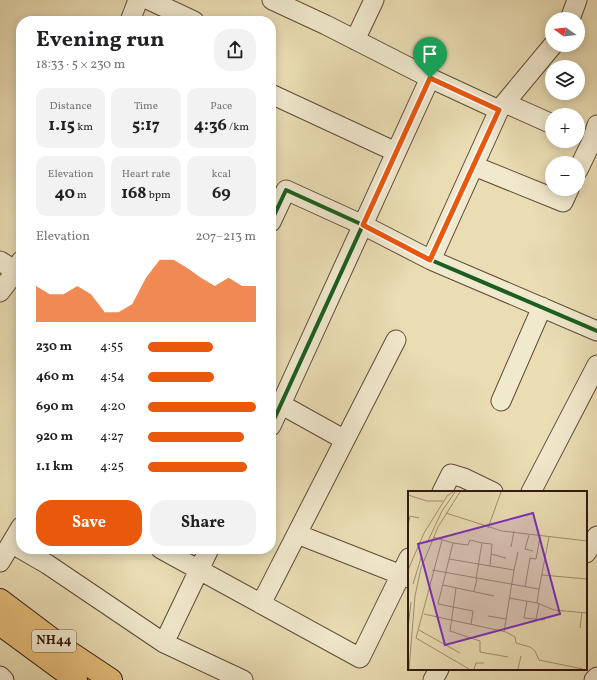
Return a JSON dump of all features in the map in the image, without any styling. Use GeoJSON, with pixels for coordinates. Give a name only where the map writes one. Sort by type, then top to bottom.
{"type":"FeatureCollection","features":[{"type":"Feature","properties":{"kind":"highway","name":"NH44"},"geometry":{"type":"LineString","coordinates":[[0,600],[69,652],[111,680]]}},
{"type":"Feature","properties":{"kind":"highway","name":"NH44"},"geometry":{"type":"LineString","coordinates":[[0,624],[76,680]]}},
{"type":"Feature","properties":{"kind":"street"},"geometry":{"type":"LineString","coordinates":[[132,16],[138,0]]}},
{"type":"Feature","properties":{"kind":"street"},"geometry":{"type":"LineString","coordinates":[[149,0],[183,16]]}},
{"type":"Feature","properties":{"kind":"street"},"geometry":{"type":"LineString","coordinates":[[272,0],[430,78],[502,107],[545,122]]}},
{"type":"Feature","properties":{"kind":"street"},"geometry":{"type":"LineString","coordinates":[[355,40],[374,0]]}},
{"type":"Feature","properties":{"kind":"street"},"geometry":{"type":"LineString","coordinates":[[572,12],[576,0]]}},
{"type":"Feature","properties":{"kind":"street"},"geometry":{"type":"LineString","coordinates":[[430,260],[502,107],[547,52]]}},
{"type":"Feature","properties":{"kind":"street"},"geometry":{"type":"LineString","coordinates":[[276,411],[430,78]]}},
{"type":"Feature","properties":{"kind":"street"},"geometry":{"type":"LineString","coordinates":[[276,96],[396,152]]}},
{"type":"Feature","properties":{"kind":"street"},"geometry":{"type":"LineString","coordinates":[[582,156],[589,134]]}},
{"type":"Feature","properties":{"kind":"street"},"geometry":{"type":"LineString","coordinates":[[474,166],[545,195]]}},
{"type":"Feature","properties":{"kind":"street"},"geometry":{"type":"LineString","coordinates":[[278,189],[363,225],[430,260],[597,331]]}},
{"type":"Feature","properties":{"kind":"street"},"geometry":{"type":"LineString","coordinates":[[548,196],[563,202],[566,196]]}},
{"type":"Feature","properties":{"kind":"street"},"geometry":{"type":"LineString","coordinates":[[0,261],[16,265]]}},
{"type":"Feature","properties":{"kind":"street"},"geometry":{"type":"LineString","coordinates":[[0,292],[16,269]]}},
{"type":"Feature","properties":{"kind":"street"},"geometry":{"type":"LineString","coordinates":[[501,401],[542,307]]}},
{"type":"Feature","properties":{"kind":"street"},"geometry":{"type":"LineString","coordinates":[[261,604],[396,340]]}},
{"type":"Feature","properties":{"kind":"street"},"geometry":{"type":"LineString","coordinates":[[532,491],[597,365]]}},
{"type":"Feature","properties":{"kind":"street"},"geometry":{"type":"LineString","coordinates":[[276,413],[345,440]]}},
{"type":"Feature","properties":{"kind":"street"},"geometry":{"type":"LineString","coordinates":[[442,491],[450,474],[464,478],[492,491]]}},
{"type":"Feature","properties":{"kind":"street"},"geometry":{"type":"LineString","coordinates":[[170,554],[360,658],[406,570],[297,534]]}},
{"type":"Feature","properties":{"kind":"street"},"geometry":{"type":"LineString","coordinates":[[587,551],[597,536]]}},
{"type":"Feature","properties":{"kind":"street"},"geometry":{"type":"LineString","coordinates":[[0,562],[16,549]]}},
{"type":"Feature","properties":{"kind":"street"},"geometry":{"type":"LineString","coordinates":[[30,554],[164,643],[243,680]]}},
{"type":"Feature","properties":{"kind":"street"},"geometry":{"type":"LineString","coordinates":[[164,643],[206,554]]}},
{"type":"Feature","properties":{"kind":"street"},"geometry":{"type":"LineString","coordinates":[[433,680],[438,670]]}},
{"type":"Feature","properties":{"kind":"street"},"geometry":{"type":"LineString","coordinates":[[0,676],[4,680]]}},
{"type":"Feature","properties":{"kind":"street"},"geometry":{"type":"LineString","coordinates":[[594,680],[597,677]]}},
{"type":"Feature","properties":{"kind":"cycle path"},"geometry":{"type":"LineString","coordinates":[[276,415],[430,78],[499,110]]}},
{"type":"Feature","properties":{"kind":"cycle path"},"geometry":{"type":"LineString","coordinates":[[276,211],[286,190],[363,225],[431,260],[597,331]]}},
{"type":"Feature","properties":{"kind":"route"},"geometry":{"type":"LineString","coordinates":[[430,78],[499,110],[430,260],[363,225],[430,78]]}}]}
